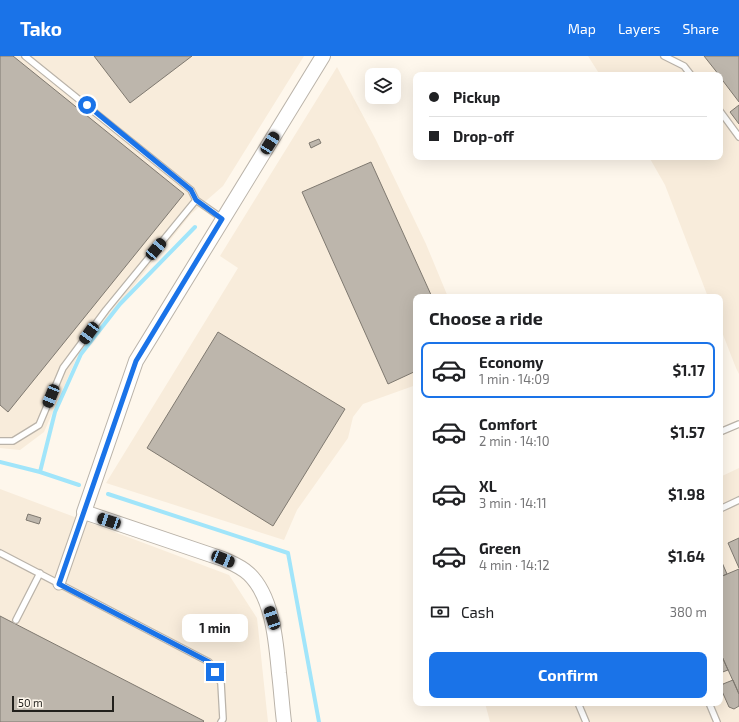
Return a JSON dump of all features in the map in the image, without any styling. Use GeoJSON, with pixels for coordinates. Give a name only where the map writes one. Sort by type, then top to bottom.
{"type":"FeatureCollection","features":[{"type":"Feature","properties":{"kind":"street"},"geometry":{"type":"LineString","coordinates":[[59,584],[136,361],[323,56]]}},
{"type":"Feature","properties":{"kind":"street"},"geometry":{"type":"LineString","coordinates":[[84,512],[223,559],[235,564],[250,574],[266,600],[272,618],[277,644],[284,722]]}},
{"type":"Feature","properties":{"kind":"lane"},"geometry":{"type":"LineString","coordinates":[[25,56],[191,190],[196,200],[222,219]]}},
{"type":"Feature","properties":{"kind":"lane"},"geometry":{"type":"LineString","coordinates":[[664,56],[684,66],[689,72]]}},
{"type":"Feature","properties":{"kind":"lane"},"geometry":{"type":"LineString","coordinates":[[723,115],[739,137]]}},
{"type":"Feature","properties":{"kind":"lane"},"geometry":{"type":"LineString","coordinates":[[0,441],[13,441],[40,425],[63,368],[106,310],[196,200]]}},
{"type":"Feature","properties":{"kind":"lane"},"geometry":{"type":"LineString","coordinates":[[723,431],[739,424]]}},
{"type":"Feature","properties":{"kind":"lane"},"geometry":{"type":"LineString","coordinates":[[723,508],[739,500]]}},
{"type":"Feature","properties":{"kind":"lane"},"geometry":{"type":"LineString","coordinates":[[0,553],[209,662],[221,683],[223,719],[221,722]]}},
{"type":"Feature","properties":{"kind":"lane"},"geometry":{"type":"LineString","coordinates":[[16,620],[40,573]]}},
{"type":"Feature","properties":{"kind":"lane"},"geometry":{"type":"LineString","coordinates":[[579,706],[586,722]]}},
{"type":"Feature","properties":{"kind":"lane"},"geometry":{"type":"LineString","coordinates":[[709,706],[717,722]]}},
{"type":"Feature","properties":{"kind":"shaded area"},"geometry":{"type":"Polygon","coordinates":[[[0,56],[304,56],[223,186],[191,214],[77,357],[44,432],[20,450],[0,448],[0,56]]]}},
{"type":"Feature","properties":{"kind":"shaded area"},"geometry":{"type":"Polygon","coordinates":[[[588,56],[739,56],[739,374],[723,335],[723,294],[707,294],[665,185],[651,160],[723,160],[723,72],[598,72],[588,56]]]}},
{"type":"Feature","properties":{"kind":"shaded area"},"geometry":{"type":"Polygon","coordinates":[[[337,67],[376,140],[426,244],[447,294],[413,294],[413,386],[363,404],[353,417],[348,438],[297,510],[284,540],[106,483],[238,268],[220,256],[337,67]]]}},
{"type":"Feature","properties":{"kind":"shaded area"},"geometry":{"type":"Polygon","coordinates":[[[739,468],[739,722],[490,722],[486,706],[723,706],[723,476],[739,468]]]}},
{"type":"Feature","properties":{"kind":"shaded area"},"geometry":{"type":"Polygon","coordinates":[[[0,489],[229,575],[257,618],[268,722],[0,722],[0,489]]]}},
{"type":"Feature","properties":{"kind":"building"},"geometry":{"type":"Polygon","coordinates":[[[0,56],[13,56],[184,194],[8,412],[0,405],[0,56]]]}},
{"type":"Feature","properties":{"kind":"building"},"geometry":{"type":"Polygon","coordinates":[[[94,56],[192,56],[130,103],[94,56]]]}},
{"type":"Feature","properties":{"kind":"building"},"geometry":{"type":"Polygon","coordinates":[[[704,56],[739,56],[739,102],[723,81],[723,72],[717,72],[704,56]]]}},
{"type":"Feature","properties":{"kind":"building"},"geometry":{"type":"Polygon","coordinates":[[[739,105],[739,124],[730,112],[739,105]]]}},
{"type":"Feature","properties":{"kind":"building"},"geometry":{"type":"Polygon","coordinates":[[[319,139],[321,143],[311,148],[309,143],[319,139]]]}},
{"type":"Feature","properties":{"kind":"building"},"geometry":{"type":"Polygon","coordinates":[[[371,162],[431,294],[413,294],[413,372],[388,384],[302,192],[371,162]]]}},
{"type":"Feature","properties":{"kind":"building"},"geometry":{"type":"Polygon","coordinates":[[[218,332],[345,409],[273,526],[147,448],[218,332]]]}},
{"type":"Feature","properties":{"kind":"building"},"geometry":{"type":"Polygon","coordinates":[[[28,514],[41,518],[39,524],[26,520],[28,514]]]}},
{"type":"Feature","properties":{"kind":"building"},"geometry":{"type":"Polygon","coordinates":[[[739,538],[739,568],[728,543],[739,538]]]}},
{"type":"Feature","properties":{"kind":"building"},"geometry":{"type":"Polygon","coordinates":[[[723,565],[727,574],[723,576],[723,565]]]}},
{"type":"Feature","properties":{"kind":"building"},"geometry":{"type":"Polygon","coordinates":[[[739,569],[739,694],[723,659],[723,576],[739,569]]]}},
{"type":"Feature","properties":{"kind":"building"},"geometry":{"type":"Polygon","coordinates":[[[0,616],[204,721],[0,722],[0,616]]]}},
{"type":"Feature","properties":{"kind":"building"},"geometry":{"type":"Polygon","coordinates":[[[723,659],[728,670],[723,672],[723,659]]]}},
{"type":"Feature","properties":{"kind":"building"},"geometry":{"type":"Polygon","coordinates":[[[733,680],[739,694],[739,706],[734,709],[729,707],[723,694],[723,684],[733,680]]]}},
{"type":"Feature","properties":{"kind":"waterway"},"geometry":{"type":"LineString","coordinates":[[40,472],[55,412],[81,354],[120,304],[195,227]]}},
{"type":"Feature","properties":{"kind":"waterway"},"geometry":{"type":"LineString","coordinates":[[0,462],[40,472],[79,485]]}},
{"type":"Feature","properties":{"kind":"waterway"},"geometry":{"type":"LineString","coordinates":[[108,494],[288,553],[319,722]]}},
{"type":"Feature","properties":{"kind":"route"},"geometry":{"type":"LineString","coordinates":[[87,105],[191,190],[196,200],[222,219],[136,361],[59,584],[209,662],[215,672]]}}]}
